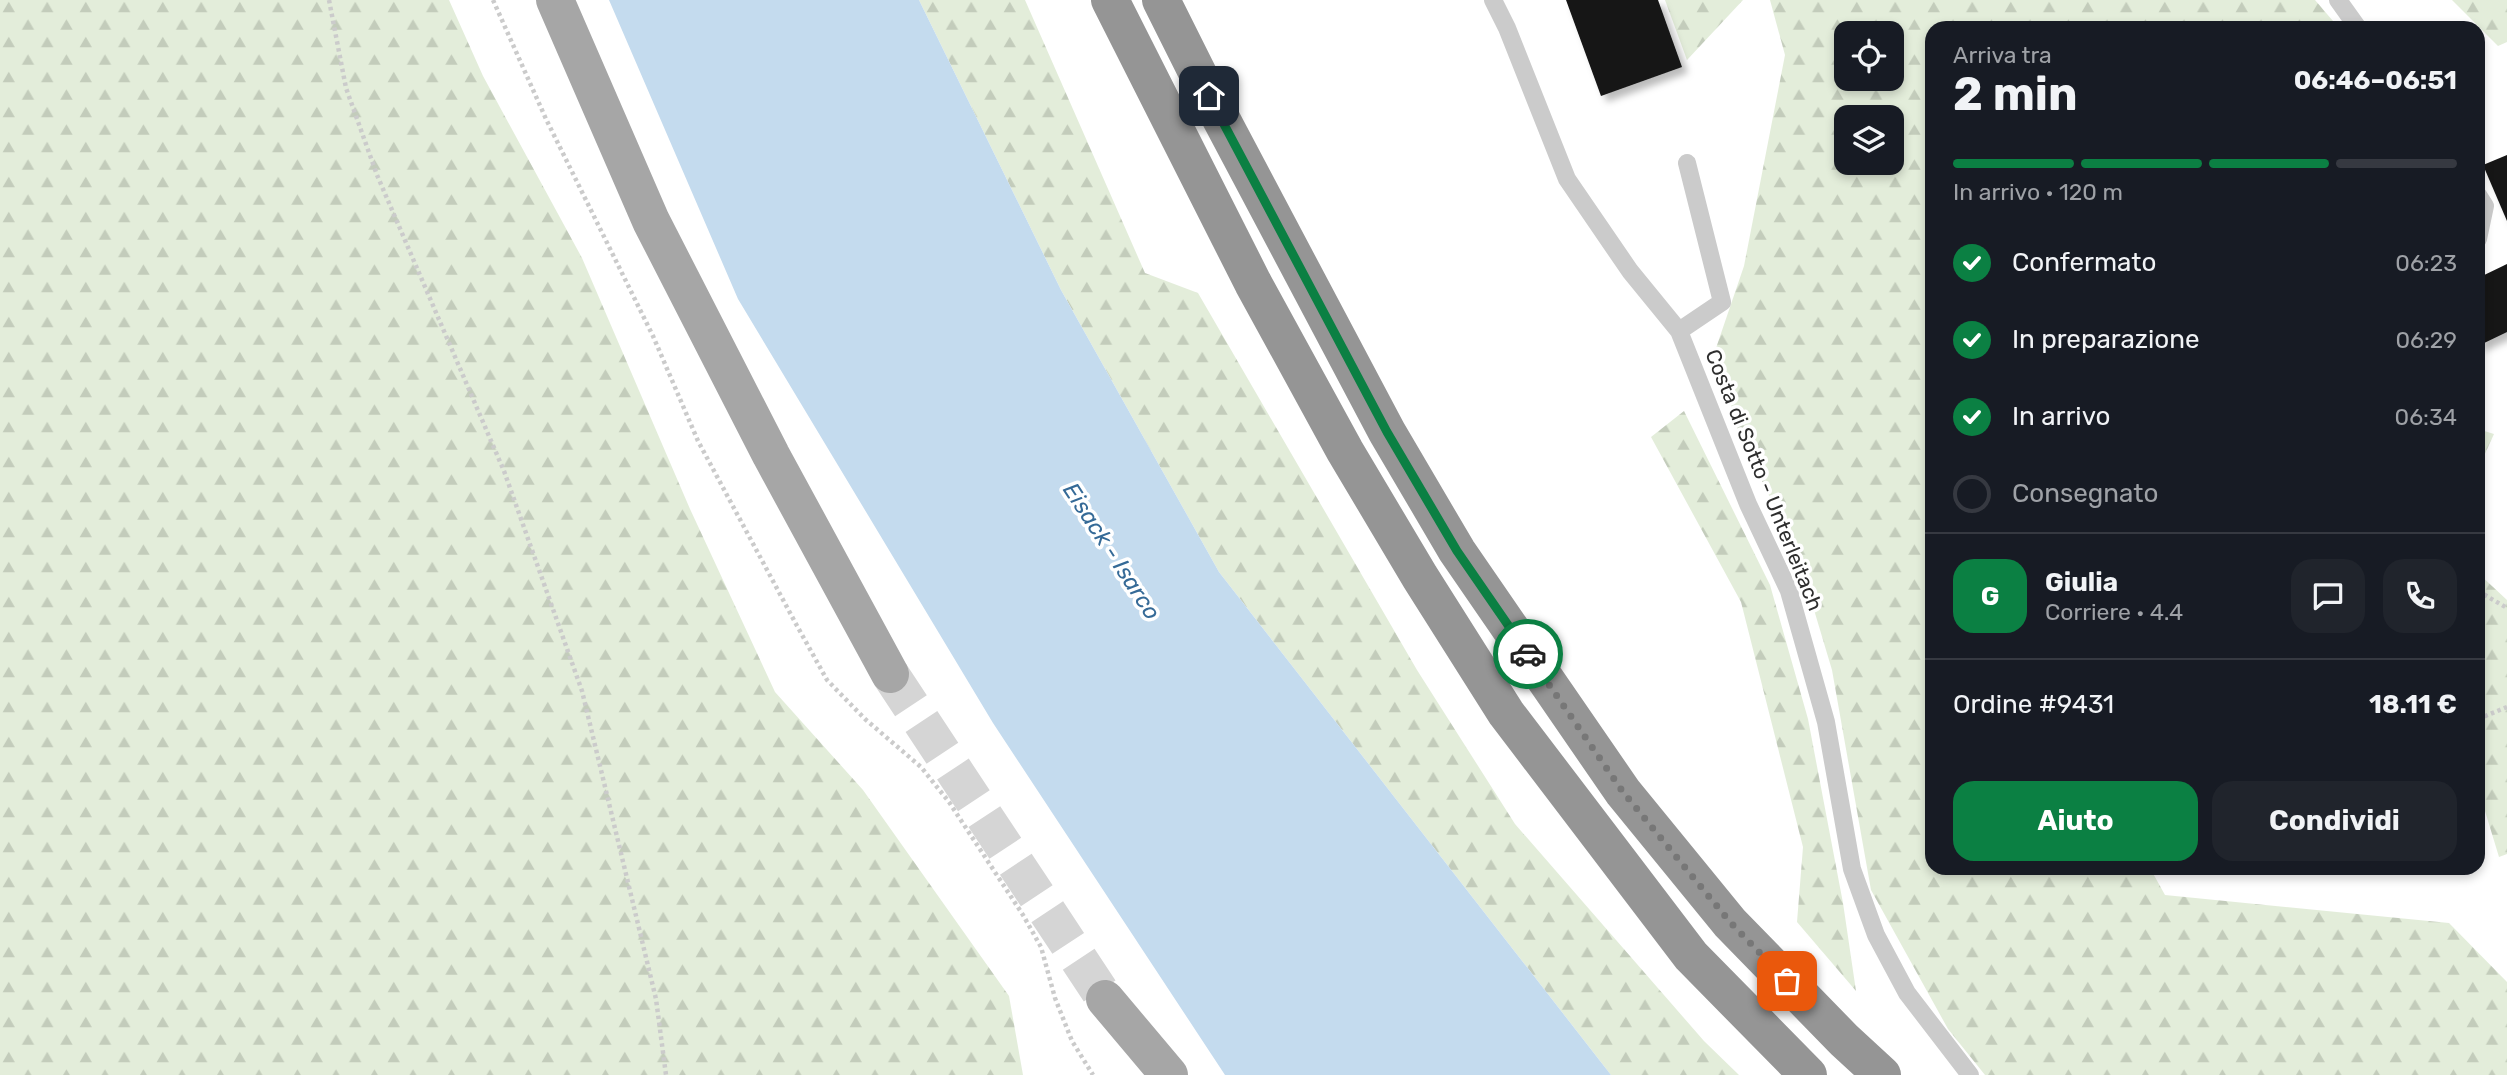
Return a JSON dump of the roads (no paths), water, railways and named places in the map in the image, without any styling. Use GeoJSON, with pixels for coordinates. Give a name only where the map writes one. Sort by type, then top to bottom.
{"type":"FeatureCollection","features":[{"type":"Feature","properties":{"kind":"highway"},"geometry":{"type":"LineString","coordinates":[[1110,0],[1253,283],[1345,451],[1506,713],[1691,957],[1808,1075]]}},
{"type":"Feature","properties":{"kind":"highway"},"geometry":{"type":"LineString","coordinates":[[1161,0],[1215,108],[1387,432],[1457,551],[1623,792],[1730,922],[1843,1040],[1882,1075]]}},
{"type":"Feature","properties":{"kind":"main road"},"geometry":{"type":"LineString","coordinates":[[555,0],[652,221],[771,455],[890,674]]}},
{"type":"Feature","properties":{"kind":"main road"},"geometry":{"type":"LineString","coordinates":[[1105,999],[1169,1075]]}},
{"type":"Feature","properties":{"kind":"lane","name":"Costa di Sotto - Unterleitach"},"geometry":{"type":"LineString","coordinates":[[1493,0],[1507,28],[1567,179],[1630,271],[1679,331],[1748,504],[1789,591],[1826,722],[1852,869],[1876,935],[1908,993],[1970,1075]]}},
{"type":"Feature","properties":{"kind":"lane"},"geometry":{"type":"LineString","coordinates":[[2338,0],[2353,21]]}},
{"type":"Feature","properties":{"kind":"lane"},"geometry":{"type":"LineString","coordinates":[[1679,331],[1722,302],[1687,163]]}},
{"type":"Feature","properties":{"kind":"water","name":"Eisack - Isarco"},"geometry":{"type":"Polygon","coordinates":[[[609,0],[919,0],[1061,290],[1219,572],[1611,1075],[1225,1075],[993,723],[738,299],[609,0]]]}},
{"type":"Feature","properties":{"kind":"tunnel"},"geometry":{"type":"LineString","coordinates":[[890,674],[1105,999]]}}]}
